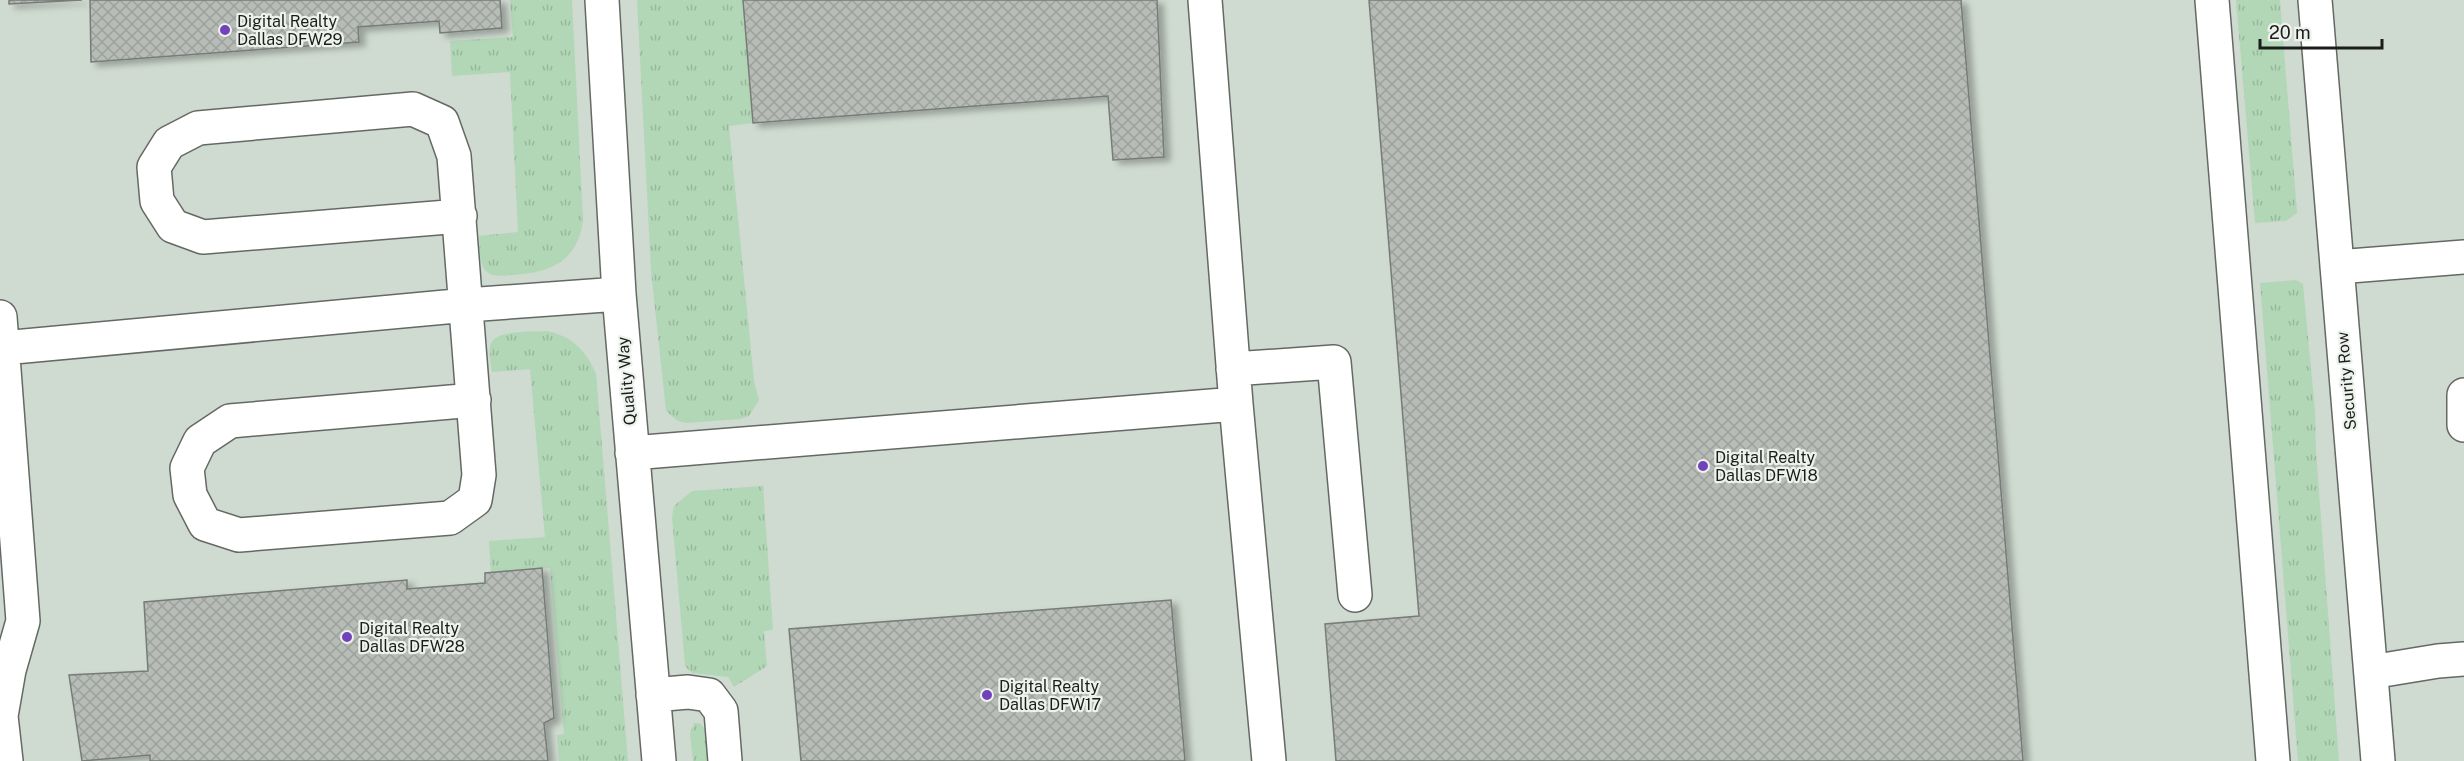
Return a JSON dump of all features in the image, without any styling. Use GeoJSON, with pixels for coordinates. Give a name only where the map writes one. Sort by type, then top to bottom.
{"type":"FeatureCollection","features":[{"type":"Feature","properties":{"kind":"street","name":"Quality Way"},"geometry":{"type":"LineString","coordinates":[[602,0],[619,294],[659,761]]}},
{"type":"Feature","properties":{"kind":"street"},"geometry":{"type":"LineString","coordinates":[[1205,0],[1233,369],[1269,761]]}},
{"type":"Feature","properties":{"kind":"street"},"geometry":{"type":"LineString","coordinates":[[2212,0],[2273,761]]}},
{"type":"Feature","properties":{"kind":"street","name":"Security Row"},"geometry":{"type":"LineString","coordinates":[[2315,0],[2378,761]]}},
{"type":"Feature","properties":{"kind":"street"},"geometry":{"type":"LineString","coordinates":[[460,216],[203,237],[173,226],[157,201],[154,167],[169,143],[198,128],[413,109],[442,122],[454,156],[460,216],[467,305],[474,400],[479,475],[475,500],[450,518],[239,535],[206,524],[190,495],[187,468],[200,441],[230,422],[474,400]]}},
{"type":"Feature","properties":{"kind":"street"},"geometry":{"type":"LineString","coordinates":[[2337,267],[2464,257]]}},
{"type":"Feature","properties":{"kind":"street"},"geometry":{"type":"LineString","coordinates":[[6,761],[1,716],[9,670],[23,621],[1,333],[619,294]]}},
{"type":"Feature","properties":{"kind":"street"},"geometry":{"type":"LineString","coordinates":[[1233,369],[1334,362],[1355,595]]}},
{"type":"Feature","properties":{"kind":"street"},"geometry":{"type":"LineString","coordinates":[[2464,395],[2464,425]]}},
{"type":"Feature","properties":{"kind":"street"},"geometry":{"type":"LineString","coordinates":[[632,453],[1236,404]]}},
{"type":"Feature","properties":{"kind":"street"},"geometry":{"type":"LineString","coordinates":[[2371,672],[2464,659]]}},
{"type":"Feature","properties":{"kind":"street"},"geometry":{"type":"LineString","coordinates":[[653,695],[688,692],[709,695],[721,711],[725,761]]}},
{"type":"Feature","properties":{"kind":"shaded area"},"geometry":{"type":"Polygon","coordinates":[[[0,0],[2464,0],[2464,761],[0,761],[0,0]]]}},
{"type":"Feature","properties":{"kind":"green space"},"geometry":{"type":"Polygon","coordinates":[[[510,0],[572,0],[583,221],[575,246],[560,262],[540,271],[500,276],[490,274],[484,269],[480,255],[479,236],[518,232],[510,72],[452,76],[450,41],[513,37],[510,0]]]}},
{"type":"Feature","properties":{"kind":"green space"},"geometry":{"type":"Polygon","coordinates":[[[637,0],[743,0],[753,123],[729,126],[754,381],[759,400],[749,416],[740,419],[686,423],[678,421],[666,411],[651,271],[637,0]]]}},
{"type":"Feature","properties":{"kind":"green space"},"geometry":{"type":"Polygon","coordinates":[[[2236,0],[2280,0],[2297,213],[2286,221],[2255,223],[2236,0]]]}},
{"type":"Feature","properties":{"kind":"green space"},"geometry":{"type":"Polygon","coordinates":[[[2296,280],[2303,284],[2315,411],[2339,761],[2298,761],[2260,283],[2296,280]]]}},
{"type":"Feature","properties":{"kind":"green space"},"geometry":{"type":"Polygon","coordinates":[[[546,331],[563,336],[577,345],[588,358],[596,374],[628,761],[559,761],[557,735],[564,734],[550,568],[491,572],[489,541],[545,537],[530,369],[492,372],[490,347],[495,339],[507,334],[546,331]]]}},
{"type":"Feature","properties":{"kind":"green space"},"geometry":{"type":"Polygon","coordinates":[[[763,486],[773,630],[764,631],[767,666],[734,687],[728,677],[692,673],[685,666],[672,517],[674,506],[692,491],[763,486]]]}},
{"type":"Feature","properties":{"kind":"green space"},"geometry":{"type":"Polygon","coordinates":[[[694,723],[700,723],[705,729],[708,761],[693,761],[690,734],[694,723]]]}},
{"type":"Feature","properties":{"kind":"building"},"geometry":{"type":"Polygon","coordinates":[[[9,0],[82,0],[9,4],[9,0]]]}},
{"type":"Feature","properties":{"kind":"building","name":"Digital Realty Dallas DFW29"},"geometry":{"type":"Polygon","coordinates":[[[90,0],[500,0],[502,28],[440,33],[439,21],[358,27],[359,42],[91,62],[90,0]]]}},
{"type":"Feature","properties":{"kind":"building"},"geometry":{"type":"Polygon","coordinates":[[[743,0],[1157,0],[1164,157],[1113,160],[1108,96],[753,123],[743,0]]]}},
{"type":"Feature","properties":{"kind":"building","name":"Digital Realty Dallas DFW18"},"geometry":{"type":"Polygon","coordinates":[[[1369,0],[1961,0],[2023,761],[1336,761],[1325,624],[1419,616],[1369,0]]]}},
{"type":"Feature","properties":{"kind":"building","name":"Digital Realty Dallas DFW28"},"geometry":{"type":"Polygon","coordinates":[[[542,568],[554,718],[544,723],[548,761],[150,761],[150,755],[82,761],[69,675],[148,671],[144,602],[407,580],[407,589],[485,583],[485,573],[542,568]]]}},
{"type":"Feature","properties":{"kind":"building","name":"Digital Realty Dallas DFW17"},"geometry":{"type":"Polygon","coordinates":[[[1171,600],[1185,761],[801,761],[789,629],[1171,600]]]}},
{"type":"Feature","properties":{"kind":"place","name":"Digital Realty Dallas DFW29"},"geometry":{"type":"Point","coordinates":[225,30]}},
{"type":"Feature","properties":{"kind":"place","name":"Digital Realty Dallas DFW18"},"geometry":{"type":"Point","coordinates":[1703,466]}},
{"type":"Feature","properties":{"kind":"place","name":"Digital Realty Dallas DFW28"},"geometry":{"type":"Point","coordinates":[347,637]}},
{"type":"Feature","properties":{"kind":"place","name":"Digital Realty Dallas DFW17"},"geometry":{"type":"Point","coordinates":[987,695]}}]}
